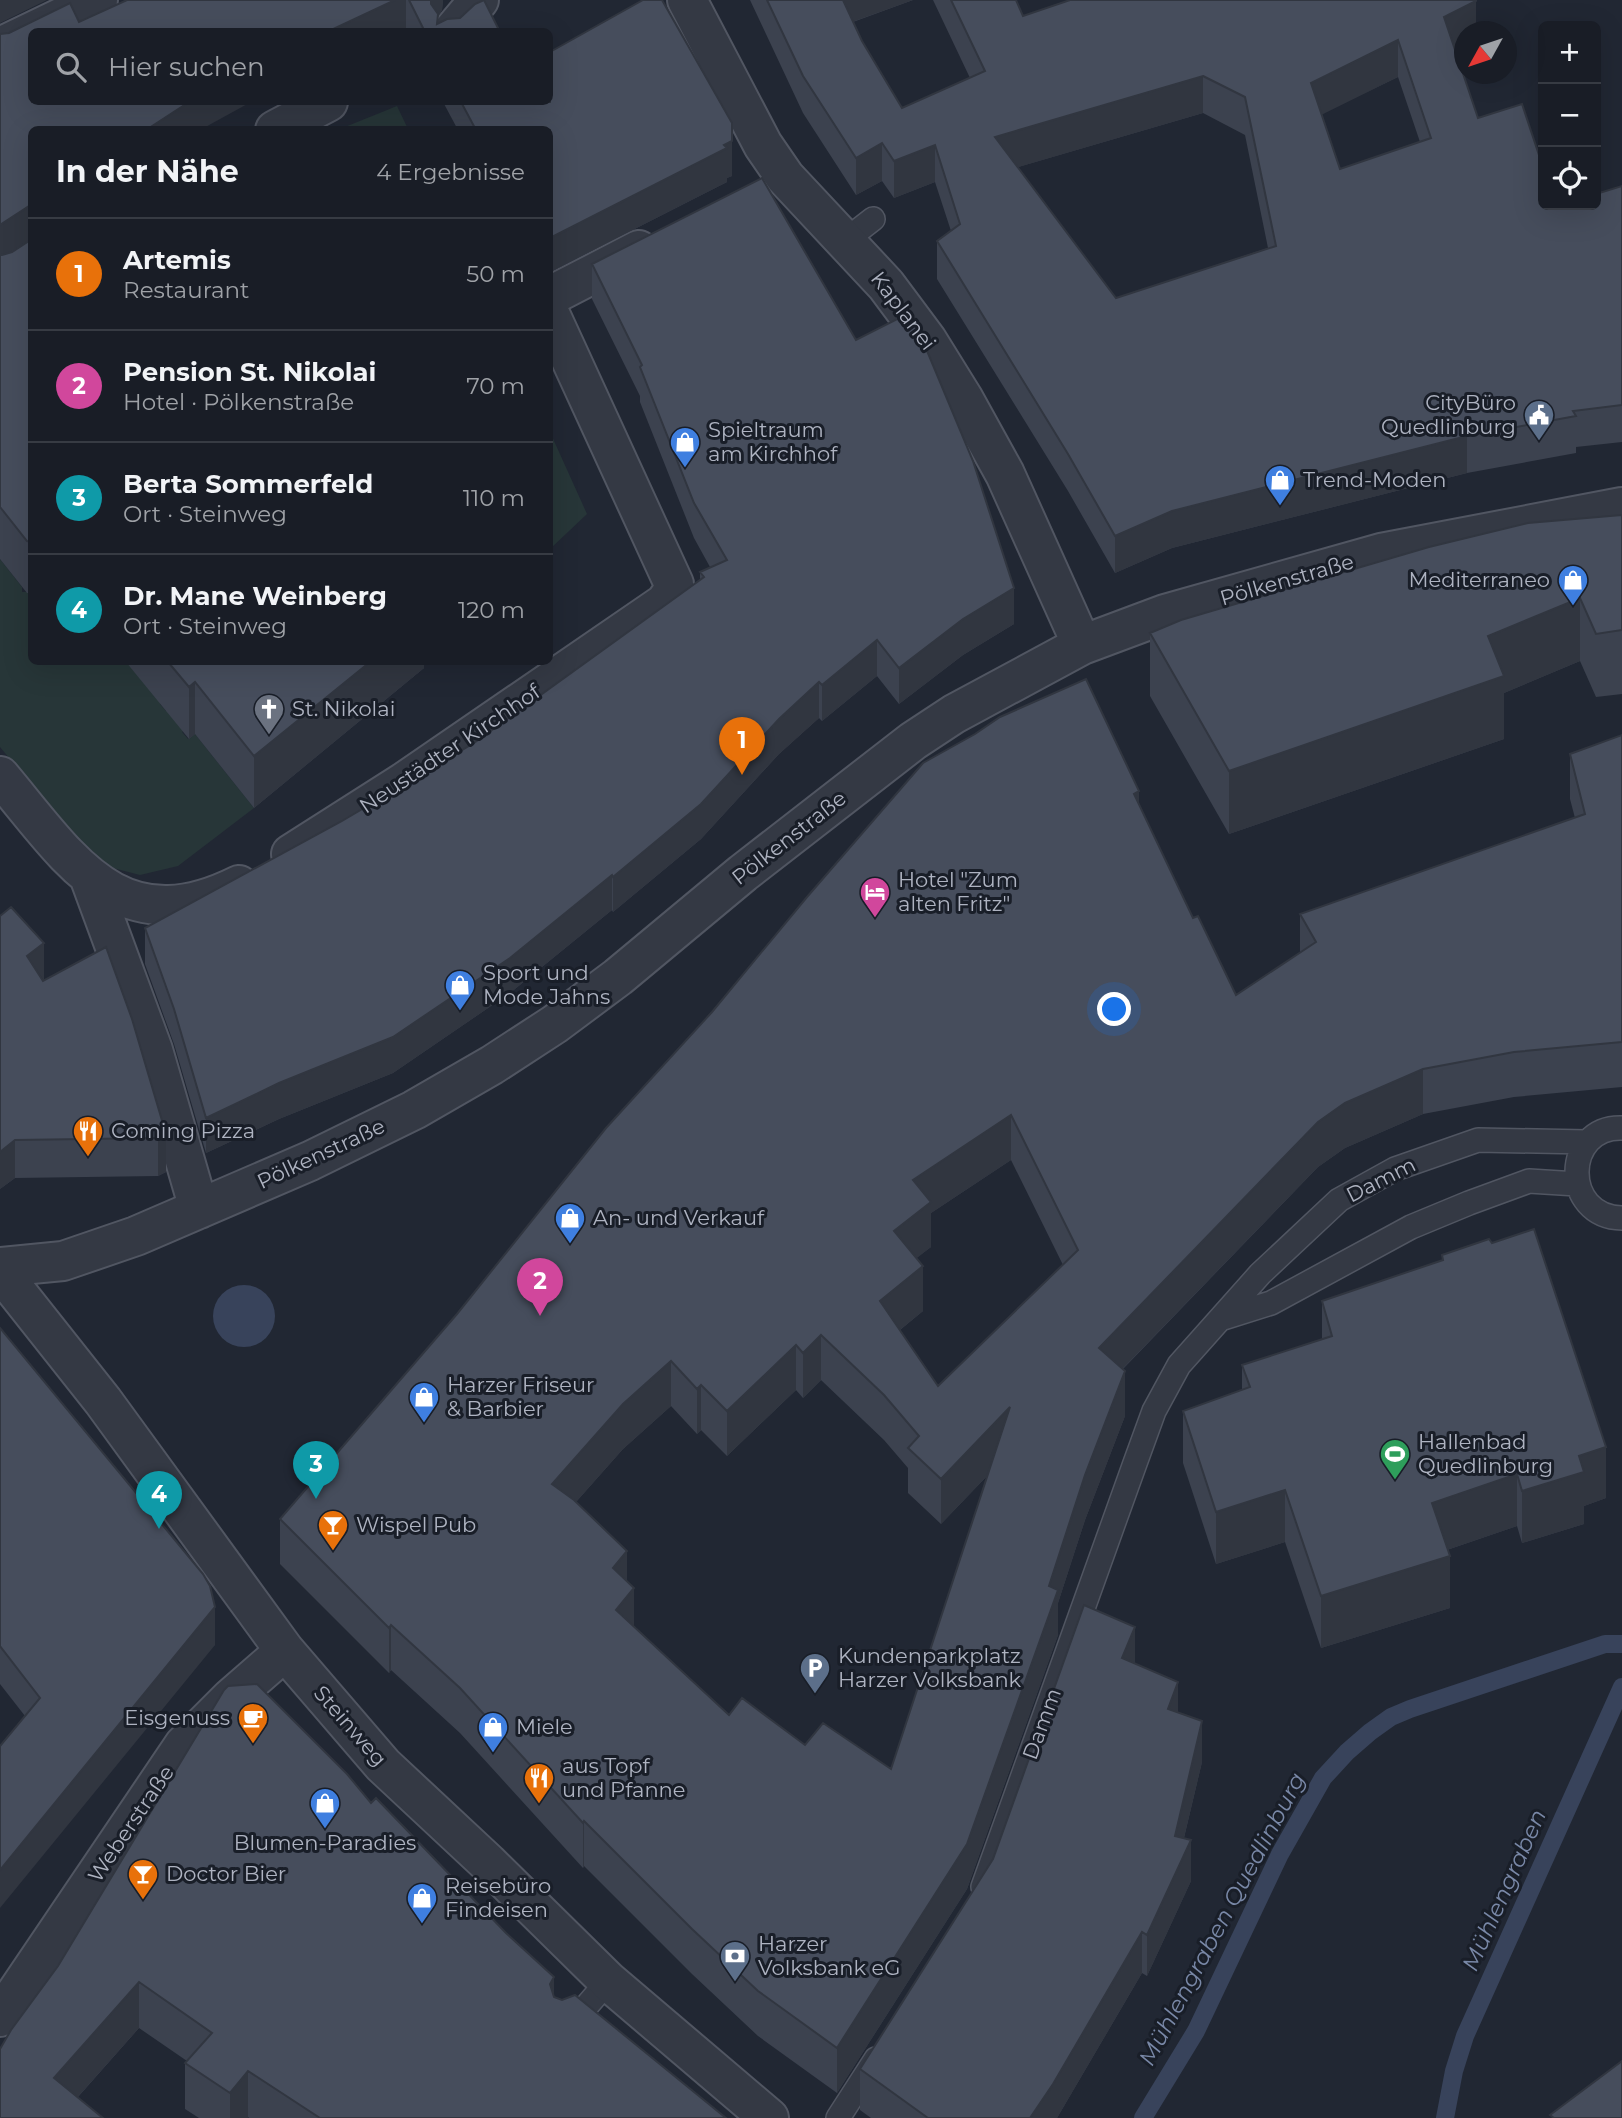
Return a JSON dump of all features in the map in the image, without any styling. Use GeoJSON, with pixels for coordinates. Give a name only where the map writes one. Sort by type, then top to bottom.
{"type":"FeatureCollection","features":[{"type":"Feature","properties":{"kind":"street"},"geometry":{"type":"LineString","coordinates":[[40,28],[98,0]]}},
{"type":"Feature","properties":{"kind":"street"},"geometry":{"type":"LineString","coordinates":[[455,28],[479,0]]}},
{"type":"Feature","properties":{"kind":"street","name":"Kaplanei"},"geometry":{"type":"LineString","coordinates":[[687,0],[763,145],[773,183],[859,229],[886,285],[927,340],[1005,474],[1082,645]]}},
{"type":"Feature","properties":{"kind":"street"},"geometry":{"type":"LineString","coordinates":[[0,47],[28,34]]}},
{"type":"Feature","properties":{"kind":"street"},"geometry":{"type":"LineString","coordinates":[[283,126],[322,105]]}},
{"type":"Feature","properties":{"kind":"street"},"geometry":{"type":"LineString","coordinates":[[553,294],[673,233]]}},
{"type":"Feature","properties":{"kind":"street","name":"Neustädter Kirchhof"},"geometry":{"type":"LineString","coordinates":[[0,776],[64,853],[89,878],[122,898],[152,905],[185,905],[219,894],[249,880],[404,782],[665,603],[674,584],[553,321]]}},
{"type":"Feature","properties":{"kind":"street","name":"Pölkenstraße"},"geometry":{"type":"LineString","coordinates":[[0,1269],[63,1261],[136,1236],[333,1150],[414,1110],[492,1065],[555,1024],[618,977],[743,873],[913,741],[964,708],[1082,645],[1164,614],[1381,553],[1622,507]]}},
{"type":"Feature","properties":{"kind":"street","name":"Neustädter Kirchhof"},"geometry":{"type":"LineString","coordinates":[[89,878],[153,1050],[199,1209]]}},
{"type":"Feature","properties":{"kind":"street","name":"Steinweg"},"geometry":{"type":"LineString","coordinates":[[0,1269],[103,1401],[285,1651],[383,1765],[608,1981],[769,2118]]}},
{"type":"Feature","properties":{"kind":"street","name":"Weberstraße"},"geometry":{"type":"LineString","coordinates":[[0,2017],[184,1745],[231,1698],[285,1651]]}},
{"type":"Feature","properties":{"kind":"lane"},"geometry":{"type":"LineString","coordinates":[[1622,1128],[1600,1133],[1587,1142],[1579,1155],[1577,1184],[1592,1208],[1605,1216],[1622,1219]]}},
{"type":"Feature","properties":{"kind":"lane","name":"Damm"},"geometry":{"type":"LineString","coordinates":[[973,1906],[980,1895],[1154,1411],[1179,1366],[1260,1274],[1313,1222],[1339,1200],[1395,1169],[1478,1140],[1587,1142]]}},
{"type":"Feature","properties":{"kind":"lane"},"geometry":{"type":"LineString","coordinates":[[1220,1319],[1271,1303],[1411,1227],[1469,1203],[1529,1181],[1577,1184]]}},
{"type":"Feature","properties":{"kind":"lane"},"geometry":{"type":"LineString","coordinates":[[564,2032],[608,1981]]}},
{"type":"Feature","properties":{"kind":"lane"},"geometry":{"type":"LineString","coordinates":[[838,2118],[891,2036]]}},
{"type":"Feature","properties":{"kind":"shaded area"},"geometry":{"type":"Polygon","coordinates":[[[397,106],[407,126],[347,126],[397,106]]]}},
{"type":"Feature","properties":{"kind":"shaded area"},"geometry":{"type":"Polygon","coordinates":[[[553,439],[587,514],[553,546],[553,439]]]}},
{"type":"Feature","properties":{"kind":"shaded area"},"geometry":{"type":"Polygon","coordinates":[[[0,559],[22,587],[22,592],[26,592],[28,585],[28,665],[139,665],[166,698],[160,704],[166,711],[173,706],[189,725],[182,732],[188,739],[195,734],[254,808],[178,866],[140,875],[109,867],[83,847],[0,747],[0,559]]]}},
{"type":"Feature","properties":{"kind":"water"},"geometry":{"type":"Polygon","coordinates":[[[238,1285],[250,1285],[266,1294],[273,1304],[273,1328],[266,1338],[250,1347],[238,1347],[227,1342],[218,1333],[213,1322],[213,1310],[218,1299],[227,1290],[238,1285]]]}},
{"type":"Feature","properties":{"kind":"building"},"geometry":{"type":"Polygon","coordinates":[[[127,0],[395,0],[336,28],[28,28],[28,105],[184,105],[152,126],[28,126],[28,207],[0,225],[0,34],[9,33],[70,3],[79,22],[127,0]]]}},
{"type":"Feature","properties":{"kind":"building"},"geometry":{"type":"Polygon","coordinates":[[[409,0],[431,0],[438,14],[437,24],[447,19],[460,18],[475,4],[484,0],[498,28],[423,28],[409,0]]]}},
{"type":"Feature","properties":{"kind":"building"},"geometry":{"type":"Polygon","coordinates":[[[643,0],[662,0],[732,123],[732,141],[724,145],[727,148],[553,236],[553,126],[474,126],[463,105],[553,105],[553,50],[643,0]]]}},
{"type":"Feature","properties":{"kind":"building"},"geometry":{"type":"Polygon","coordinates":[[[767,0],[843,0],[862,41],[902,108],[985,71],[951,0],[1016,0],[1023,16],[1070,0],[1476,0],[1444,17],[1454,47],[1454,84],[1467,84],[1478,118],[1522,104],[1538,152],[1538,210],[1601,210],[1601,192],[1622,186],[1622,405],[1573,411],[1576,416],[1467,436],[1172,511],[1115,536],[1068,454],[937,241],[960,224],[935,145],[894,161],[882,143],[856,158],[803,76],[767,0]],[[1398,40],[1311,83],[1340,169],[1431,138],[1398,40]],[[1203,76],[995,137],[1116,298],[1276,246],[1245,97],[1203,76]]]}},
{"type":"Feature","properties":{"kind":"building"},"geometry":{"type":"Polygon","coordinates":[[[762,178],[856,340],[907,314],[920,334],[973,461],[1014,588],[963,619],[899,668],[877,640],[822,685],[819,682],[779,719],[701,804],[613,877],[612,875],[510,958],[393,1037],[279,1083],[206,1118],[174,1009],[145,928],[342,821],[474,743],[704,577],[700,572],[727,560],[694,503],[640,367],[642,365],[592,264],[762,178]]]}},
{"type":"Feature","properties":{"kind":"building"},"geometry":{"type":"Polygon","coordinates":[[[28,242],[28,541],[0,507],[0,255],[12,252],[28,242]]]}},
{"type":"Feature","properties":{"kind":"building"},"geometry":{"type":"Polygon","coordinates":[[[1622,515],[1622,630],[1596,634],[1580,598],[1488,636],[1504,676],[1229,771],[1150,633],[1181,620],[1429,547],[1528,523],[1622,515]]]}},
{"type":"Feature","properties":{"kind":"building"},"geometry":{"type":"Polygon","coordinates":[[[171,665],[366,665],[254,756],[195,682],[189,687],[171,665]]]}},
{"type":"Feature","properties":{"kind":"building"},"geometry":{"type":"Polygon","coordinates":[[[1086,679],[1139,791],[1134,794],[1193,918],[1198,916],[1236,995],[1316,942],[1300,914],[1585,814],[1570,754],[1622,735],[1622,1042],[1514,1052],[1423,1069],[1345,1103],[1318,1122],[1099,1348],[1125,1371],[1085,1475],[1049,1586],[1058,1590],[967,1844],[837,2048],[758,1991],[692,1929],[584,1821],[583,1823],[460,1688],[391,1625],[389,1628],[280,1519],[457,1314],[606,1128],[712,1012],[923,763],[1000,717],[1086,679]],[[1011,1115],[913,1180],[931,1202],[894,1231],[923,1266],[880,1301],[938,1386],[1078,1250],[1011,1115]],[[821,1335],[803,1353],[796,1345],[727,1411],[701,1385],[697,1389],[671,1361],[623,1404],[552,1484],[574,1500],[627,1551],[613,1568],[634,1588],[616,1610],[729,1715],[742,1698],[805,1745],[823,1723],[891,1769],[1010,1407],[941,1479],[908,1448],[919,1436],[884,1395],[821,1335]]]}},
{"type":"Feature","properties":{"kind":"building"},"geometry":{"type":"Polygon","coordinates":[[[11,907],[44,943],[27,956],[43,981],[106,947],[132,1019],[166,1134],[158,1138],[15,1140],[0,1152],[0,916],[11,907]]]}},
{"type":"Feature","properties":{"kind":"building","name":"Hallenbad Quedlinburg"},"geometry":{"type":"Polygon","coordinates":[[[1534,1229],[1606,1447],[1579,1456],[1584,1472],[1522,1491],[1517,1474],[1432,1503],[1450,1556],[1321,1596],[1285,1490],[1216,1512],[1183,1411],[1250,1387],[1242,1365],[1332,1336],[1322,1301],[1443,1260],[1442,1255],[1489,1239],[1492,1243],[1534,1229]]]}},
{"type":"Feature","properties":{"kind":"building"},"geometry":{"type":"Polygon","coordinates":[[[0,1328],[203,1574],[210,1586],[215,1607],[0,1870],[0,1746],[40,1698],[0,1646],[0,1328]]]}},
{"type":"Feature","properties":{"kind":"building"},"geometry":{"type":"Polygon","coordinates":[[[1084,1605],[1135,1627],[1122,1658],[1178,1682],[1168,1709],[1202,1721],[1175,1836],[1191,1840],[1147,1935],[1142,1932],[1053,2084],[1030,2118],[928,2118],[860,2069],[993,1859],[1084,1605]]]}},
{"type":"Feature","properties":{"kind":"building"},"geometry":{"type":"Polygon","coordinates":[[[257,1684],[347,1774],[371,1803],[376,1798],[506,1933],[554,1977],[550,1984],[554,1997],[562,2000],[575,1995],[726,2118],[320,2118],[248,2071],[230,2093],[185,2063],[212,2033],[139,1982],[54,2078],[103,2118],[0,2118],[0,2049],[11,2030],[58,1966],[224,1690],[228,1686],[257,1684]]]}},
{"type":"Feature","properties":{"kind":"building"},"geometry":{"type":"Polygon","coordinates":[[[1622,2061],[1622,2118],[1554,2118],[1550,2115],[1622,2061]]]}},
{"type":"Feature","properties":{"kind":"waterway","name":"Mühlengraben Quedlinburg"},"geometry":{"type":"LineString","coordinates":[[1143,2118],[1196,2031],[1280,1854],[1323,1778],[1347,1752],[1391,1717],[1410,1709],[1605,1644],[1622,1644]]}},
{"type":"Feature","properties":{"kind":"waterway","name":"Mühlengraben"},"geometry":{"type":"LineString","coordinates":[[1445,2118],[1454,2071],[1465,2036],[1622,1687]]}},
{"type":"Feature","properties":{"kind":"place","name":"CityBüro Quedlinburg"},"geometry":{"type":"Point","coordinates":[1539,442]}},
{"type":"Feature","properties":{"kind":"place","name":"Spieltraum am Kirchhof"},"geometry":{"type":"Point","coordinates":[685,469]}},
{"type":"Feature","properties":{"kind":"place","name":"Trend-Moden"},"geometry":{"type":"Point","coordinates":[1280,507]}},
{"type":"Feature","properties":{"kind":"place","name":"Mediterraneo"},"geometry":{"type":"Point","coordinates":[1573,607]}},
{"type":"Feature","properties":{"kind":"place","name":"St. Nikolai"},"geometry":{"type":"Point","coordinates":[269,736]}},
{"type":"Feature","properties":{"kind":"place","name":"Artemis"},"geometry":{"type":"Point","coordinates":[742,775]}},
{"type":"Feature","properties":{"kind":"place","name":"Hotel \"Zum alten Fritz\""},"geometry":{"type":"Point","coordinates":[875,919]}},
{"type":"Feature","properties":{"kind":"place","name":"Sport und Mode Jahns"},"geometry":{"type":"Point","coordinates":[460,1012]}},
{"type":"Feature","properties":{"kind":"place","name":"Coming Pizza"},"geometry":{"type":"Point","coordinates":[88,1158]}},
{"type":"Feature","properties":{"kind":"place","name":"An- und Verkauf"},"geometry":{"type":"Point","coordinates":[570,1245]}},
{"type":"Feature","properties":{"kind":"place","name":"Pension St. Nikolai"},"geometry":{"type":"Point","coordinates":[540,1316]}},
{"type":"Feature","properties":{"kind":"place","name":"Harzer Friseur & Barbier"},"geometry":{"type":"Point","coordinates":[424,1424]}},
{"type":"Feature","properties":{"kind":"place","name":"Hallenbad Quedlinburg"},"geometry":{"type":"Point","coordinates":[1395,1481]}},
{"type":"Feature","properties":{"kind":"place","name":"Berta Sommerfeld"},"geometry":{"type":"Point","coordinates":[316,1499]}},
{"type":"Feature","properties":{"kind":"place","name":"Dr. Mane Weinberg"},"geometry":{"type":"Point","coordinates":[159,1529]}},
{"type":"Feature","properties":{"kind":"place","name":"Wispel Pub"},"geometry":{"type":"Point","coordinates":[333,1552]}},
{"type":"Feature","properties":{"kind":"place","name":"Kundenparkplatz Harzer Volksbank"},"geometry":{"type":"Point","coordinates":[815,1695]}},
{"type":"Feature","properties":{"kind":"place","name":"Eisgenuss"},"geometry":{"type":"Point","coordinates":[253,1745]}},
{"type":"Feature","properties":{"kind":"place","name":"Miele"},"geometry":{"type":"Point","coordinates":[493,1754]}},
{"type":"Feature","properties":{"kind":"place","name":"aus Topf und Pfanne"},"geometry":{"type":"Point","coordinates":[539,1805]}},
{"type":"Feature","properties":{"kind":"place","name":"Blumen-Paradies"},"geometry":{"type":"Point","coordinates":[325,1830]}},
{"type":"Feature","properties":{"kind":"place","name":"Doctor Bier"},"geometry":{"type":"Point","coordinates":[143,1901]}},
{"type":"Feature","properties":{"kind":"place","name":"Reisebüro Findeisen"},"geometry":{"type":"Point","coordinates":[422,1925]}},
{"type":"Feature","properties":{"kind":"place","name":"Harzer Volksbank eG"},"geometry":{"type":"Point","coordinates":[735,1983]}}]}
